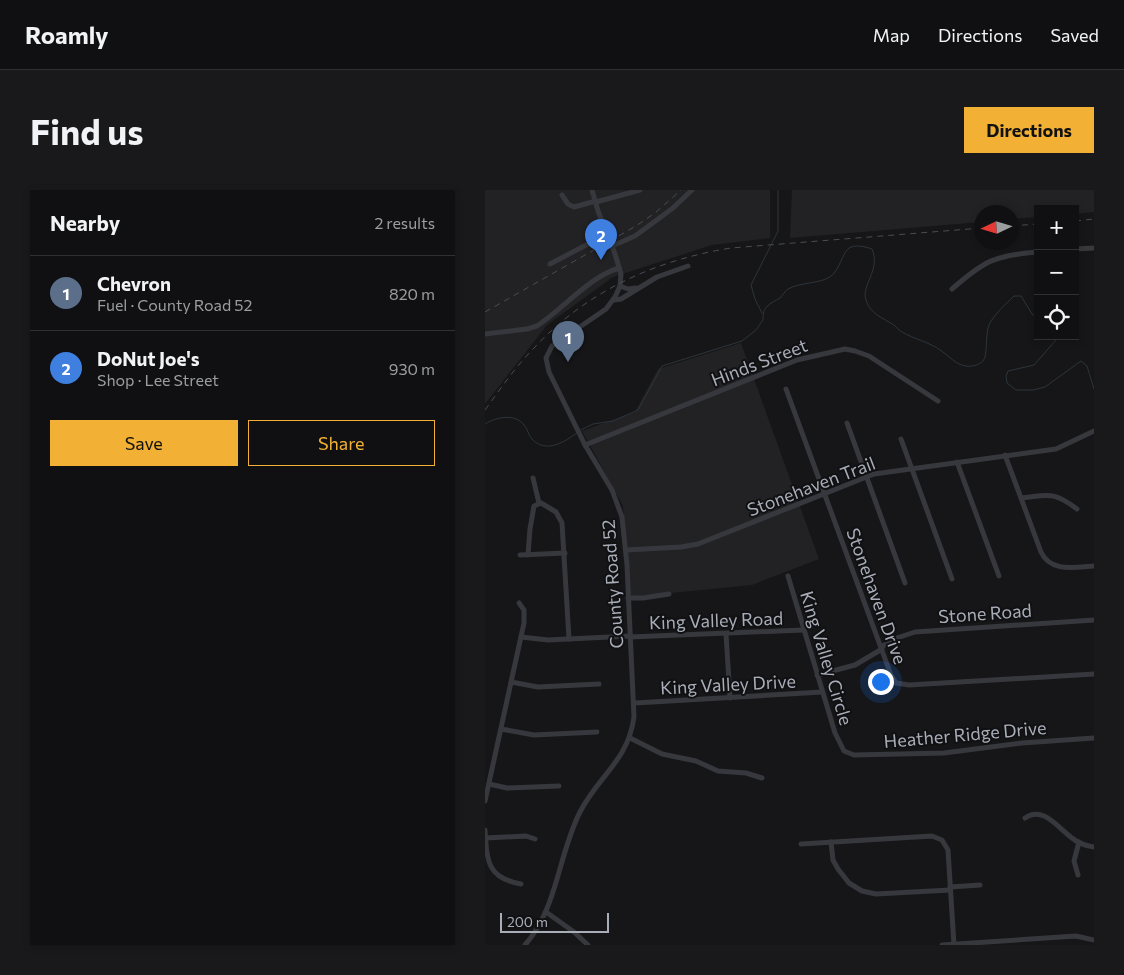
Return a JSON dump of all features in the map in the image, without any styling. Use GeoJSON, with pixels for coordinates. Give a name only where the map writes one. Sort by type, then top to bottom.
{"type":"FeatureCollection","features":[{"type":"Feature","properties":{"kind":"street","name":"County Road 52"},"geometry":{"type":"LineString","coordinates":[[525,945],[546,912],[578,816],[594,790],[620,757],[630,738],[635,717],[624,524],[612,490],[585,445],[548,368],[547,354],[554,343],[599,314],[614,300],[620,286],[619,268],[593,190]]}},
{"type":"Feature","properties":{"kind":"street"},"geometry":{"type":"LineString","coordinates":[[562,195],[568,204],[574,207],[640,190]]}},
{"type":"Feature","properties":{"kind":"street"},"geometry":{"type":"LineString","coordinates":[[612,246],[635,236],[673,208],[692,190]]}},
{"type":"Feature","properties":{"kind":"street"},"geometry":{"type":"LineString","coordinates":[[551,264],[590,243],[606,231]]}},
{"type":"Feature","properties":{"kind":"street"},"geometry":{"type":"LineString","coordinates":[[1079,249],[1094,248]]}},
{"type":"Feature","properties":{"kind":"street"},"geometry":{"type":"LineString","coordinates":[[952,289],[974,270],[991,259],[1006,255],[1034,252]]}},
{"type":"Feature","properties":{"kind":"street"},"geometry":{"type":"LineString","coordinates":[[614,300],[621,299],[664,274],[688,266]]}},
{"type":"Feature","properties":{"kind":"street"},"geometry":{"type":"LineString","coordinates":[[485,334],[537,326],[595,281],[619,268]]}},
{"type":"Feature","properties":{"kind":"street"},"geometry":{"type":"LineString","coordinates":[[620,286],[628,289],[637,288]]}},
{"type":"Feature","properties":{"kind":"street","name":"Hinds Street"},"geometry":{"type":"LineString","coordinates":[[585,445],[797,360],[845,349],[869,356],[938,401]]}},
{"type":"Feature","properties":{"kind":"street","name":"Stonehaven Drive"},"geometry":{"type":"LineString","coordinates":[[786,389],[891,675],[896,683],[901,685],[1094,674]]}},
{"type":"Feature","properties":{"kind":"street"},"geometry":{"type":"LineString","coordinates":[[847,423],[905,583]]}},
{"type":"Feature","properties":{"kind":"street","name":"Stonehaven Trail"},"geometry":{"type":"LineString","coordinates":[[626,550],[681,547],[698,544],[880,472],[1056,449],[1094,432]]}},
{"type":"Feature","properties":{"kind":"street"},"geometry":{"type":"LineString","coordinates":[[901,439],[952,579]]}},
{"type":"Feature","properties":{"kind":"street"},"geometry":{"type":"LineString","coordinates":[[1005,455],[1045,560],[1059,568],[1094,566]]}},
{"type":"Feature","properties":{"kind":"street"},"geometry":{"type":"LineString","coordinates":[[957,462],[999,576]]}},
{"type":"Feature","properties":{"kind":"street"},"geometry":{"type":"LineString","coordinates":[[533,478],[539,503]]}},
{"type":"Feature","properties":{"kind":"street"},"geometry":{"type":"LineString","coordinates":[[1021,498],[1057,496],[1077,509]]}},
{"type":"Feature","properties":{"kind":"street"},"geometry":{"type":"LineString","coordinates":[[539,503],[552,509],[559,517],[563,528],[569,639]]}},
{"type":"Feature","properties":{"kind":"street"},"geometry":{"type":"LineString","coordinates":[[528,555],[534,506],[539,503]]}},
{"type":"Feature","properties":{"kind":"street"},"geometry":{"type":"LineString","coordinates":[[520,555],[565,553]]}},
{"type":"Feature","properties":{"kind":"street","name":"King Valley Circle"},"geometry":{"type":"LineString","coordinates":[[788,576],[822,692],[841,748]]}},
{"type":"Feature","properties":{"kind":"street"},"geometry":{"type":"LineString","coordinates":[[629,598],[669,594]]}},
{"type":"Feature","properties":{"kind":"street"},"geometry":{"type":"LineString","coordinates":[[485,801],[521,637],[524,616],[523,608],[519,603]]}},
{"type":"Feature","properties":{"kind":"street","name":"Stone Road"},"geometry":{"type":"LineString","coordinates":[[817,675],[855,665],[897,638],[915,632],[1094,620]]}},
{"type":"Feature","properties":{"kind":"street","name":"King Valley Road"},"geometry":{"type":"LineString","coordinates":[[521,637],[541,640],[803,630]]}},
{"type":"Feature","properties":{"kind":"street"},"geometry":{"type":"LineString","coordinates":[[726,634],[730,698]]}},
{"type":"Feature","properties":{"kind":"street"},"geometry":{"type":"LineString","coordinates":[[511,682],[538,687],[599,684]]}},
{"type":"Feature","properties":{"kind":"street","name":"King Valley Drive"},"geometry":{"type":"LineString","coordinates":[[635,703],[822,692]]}},
{"type":"Feature","properties":{"kind":"street"},"geometry":{"type":"LineString","coordinates":[[501,729],[534,735],[597,732]]}},
{"type":"Feature","properties":{"kind":"street"},"geometry":{"type":"LineString","coordinates":[[630,738],[662,754],[697,761],[718,771],[746,773],[762,778]]}},
{"type":"Feature","properties":{"kind":"street","name":"Heather Ridge Drive"},"geometry":{"type":"LineString","coordinates":[[841,748],[850,755],[945,753],[1022,743],[1094,738]]}},
{"type":"Feature","properties":{"kind":"street"},"geometry":{"type":"LineString","coordinates":[[489,784],[507,788],[559,786]]}},
{"type":"Feature","properties":{"kind":"street"},"geometry":{"type":"LineString","coordinates":[[1025,818],[1032,814],[1040,814],[1079,842],[1094,847]]}},
{"type":"Feature","properties":{"kind":"street"},"geometry":{"type":"LineString","coordinates":[[485,830],[493,872],[503,880],[521,884]]}},
{"type":"Feature","properties":{"kind":"street"},"geometry":{"type":"LineString","coordinates":[[485,838],[526,836],[535,839]]}},
{"type":"Feature","properties":{"kind":"street"},"geometry":{"type":"LineString","coordinates":[[801,844],[908,837],[937,837],[942,840],[947,847],[954,945]]}},
{"type":"Feature","properties":{"kind":"street"},"geometry":{"type":"LineString","coordinates":[[831,842],[833,860],[838,869],[849,883],[862,892],[876,894],[979,885]]}},
{"type":"Feature","properties":{"kind":"street"},"geometry":{"type":"LineString","coordinates":[[1078,875],[1074,861],[1079,842]]}},
{"type":"Feature","properties":{"kind":"street"},"geometry":{"type":"LineString","coordinates":[[546,912],[574,932],[588,945]]}},
{"type":"Feature","properties":{"kind":"street"},"geometry":{"type":"LineString","coordinates":[[942,945],[1076,936],[1094,940]]}},
{"type":"Feature","properties":{"kind":"shaded area"},"geometry":{"type":"Polygon","coordinates":[[[485,190],[770,190],[770,238],[712,245],[613,277],[547,325],[485,404],[485,190]]]}},
{"type":"Feature","properties":{"kind":"shaded area"},"geometry":{"type":"Polygon","coordinates":[[[792,190],[1094,190],[1094,212],[1079,214],[1079,205],[1034,205],[1034,217],[1019,218],[1019,205],[974,205],[974,223],[790,238],[792,190]]]}},
{"type":"Feature","properties":{"kind":"shaded area"},"geometry":{"type":"Polygon","coordinates":[[[741,343],[819,559],[752,585],[630,597],[623,506],[582,431],[635,412],[658,369],[741,343]]]}},
{"type":"Feature","properties":{"kind":"waterway"},"geometry":{"type":"LineString","coordinates":[[762,313],[751,285],[778,231],[778,190]]}},
{"type":"Feature","properties":{"kind":"waterway"},"geometry":{"type":"LineString","coordinates":[[581,430],[593,424],[613,421],[638,410],[662,366],[742,341],[756,330],[763,320],[767,306],[780,298],[788,289],[830,277],[847,250],[855,246],[872,249],[874,264],[865,294],[871,309],[901,331],[936,347],[955,362],[962,365],[973,366],[983,361],[989,325],[997,313],[1014,296],[1021,296],[1034,316]]}},
{"type":"Feature","properties":{"kind":"waterway"},"geometry":{"type":"LineString","coordinates":[[1056,340],[1034,365],[1008,371],[1006,376],[1007,383],[1016,390],[1033,390],[1045,387],[1081,361],[1087,366],[1094,389]]}},
{"type":"Feature","properties":{"kind":"waterway"},"geometry":{"type":"LineString","coordinates":[[485,424],[505,417],[516,419],[525,427],[532,439],[543,446],[561,443],[578,432]]}},
{"type":"Feature","properties":{"kind":"railway"},"geometry":{"type":"LineString","coordinates":[[485,312],[636,226],[655,213],[681,190]]}},
{"type":"Feature","properties":{"kind":"railway"},"geometry":{"type":"LineString","coordinates":[[1079,221],[1094,219]]}},
{"type":"Feature","properties":{"kind":"railway"},"geometry":{"type":"LineString","coordinates":[[1019,225],[1034,224]]}},
{"type":"Feature","properties":{"kind":"railway"},"geometry":{"type":"LineString","coordinates":[[485,410],[521,362],[555,327],[600,294],[650,270],[703,253],[731,248],[974,229]]}},
{"type":"Feature","properties":{"kind":"place","name":"DoNut Joe's"},"geometry":{"type":"Point","coordinates":[601,260]}},
{"type":"Feature","properties":{"kind":"place","name":"Chevron"},"geometry":{"type":"Point","coordinates":[568,362]}}]}
